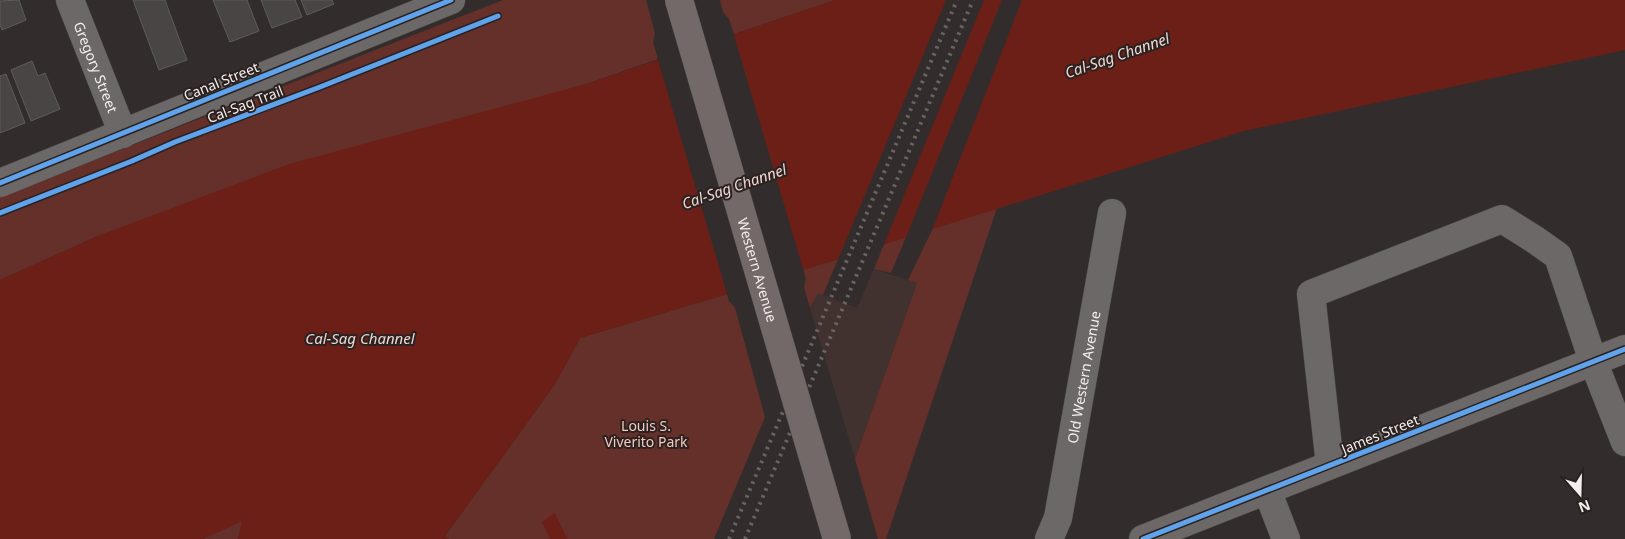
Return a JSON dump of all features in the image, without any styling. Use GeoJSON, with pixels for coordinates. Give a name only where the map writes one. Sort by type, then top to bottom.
{"type":"FeatureCollection","features":[{"type":"Feature","properties":{"kind":"main road","name":"Western Avenue"},"geometry":{"type":"LineString","coordinates":[[679,0],[837,539]]}},
{"type":"Feature","properties":{"kind":"street","name":"Gregory Street"},"geometry":{"type":"LineString","coordinates":[[70,0],[123,134]]}},
{"type":"Feature","properties":{"kind":"street","name":"Canal Street"},"geometry":{"type":"LineString","coordinates":[[0,183],[441,2]]}},
{"type":"Feature","properties":{"kind":"street","name":"Old Western Avenue"},"geometry":{"type":"LineString","coordinates":[[1049,539],[1058,518],[1112,213]]}},
{"type":"Feature","properties":{"kind":"street"},"geometry":{"type":"LineString","coordinates":[[1330,465],[1310,294],[1502,219],[1558,256],[1593,362],[1625,442]]}},
{"type":"Feature","properties":{"kind":"street","name":"James Street"},"geometry":{"type":"LineString","coordinates":[[1143,539],[1625,349]]}},
{"type":"Feature","properties":{"kind":"street"},"geometry":{"type":"LineString","coordinates":[[1267,490],[1286,539]]}},
{"type":"Feature","properties":{"kind":"shaded area"},"geometry":{"type":"Polygon","coordinates":[[[874,269],[917,283],[855,459],[810,308],[818,293],[857,308],[874,269]]]}},
{"type":"Feature","properties":{"kind":"green space"},"geometry":{"type":"Polygon","coordinates":[[[503,0],[646,0],[655,33],[653,42],[658,59],[586,84],[100,235],[0,280],[0,197],[503,0]]]}},
{"type":"Feature","properties":{"kind":"green space"},"geometry":{"type":"Polygon","coordinates":[[[720,0],[835,0],[734,34],[729,19],[723,12],[720,0]]]}},
{"type":"Feature","properties":{"kind":"green space"},"geometry":{"type":"Polygon","coordinates":[[[997,208],[886,539],[878,539],[855,459],[917,283],[908,280],[933,228],[997,208]]]}},
{"type":"Feature","properties":{"kind":"green space"},"geometry":{"type":"Polygon","coordinates":[[[906,237],[891,273],[874,269],[884,244],[906,237]]]}},
{"type":"Feature","properties":{"kind":"green space"},"geometry":{"type":"Polygon","coordinates":[[[838,259],[823,295],[818,293],[810,308],[804,287],[806,279],[803,270],[838,259]]]}},
{"type":"Feature","properties":{"kind":"green space","name":"Louis S. Viverito Park"},"geometry":{"type":"Polygon","coordinates":[[[727,294],[729,301],[735,308],[765,417],[714,539],[449,539],[445,536],[555,384],[580,338],[727,294]]]}},
{"type":"Feature","properties":{"kind":"green space"},"geometry":{"type":"Polygon","coordinates":[[[243,520],[238,539],[203,539],[243,520]]]}},
{"type":"Feature","properties":{"kind":"water","name":"Cal-Sag Channel"},"geometry":{"type":"Polygon","coordinates":[[[835,0],[1625,0],[1625,50],[1244,131],[727,294],[580,338],[555,384],[445,536],[449,539],[238,539],[242,521],[203,539],[0,539],[0,280],[100,235],[289,164],[586,84],[835,0]]]}},
{"type":"Feature","properties":{"kind":"water"},"geometry":{"type":"Polygon","coordinates":[[[555,513],[568,539],[550,539],[542,522],[555,513]]]}},
{"type":"Feature","properties":{"kind":"pier"},"geometry":{"type":"Polygon","coordinates":[[[946,0],[984,0],[883,247],[837,262],[946,0]]]}},
{"type":"Feature","properties":{"kind":"pier"},"geometry":{"type":"Polygon","coordinates":[[[1002,0],[1022,0],[933,228],[931,232],[905,240],[1002,0]]]}},
{"type":"Feature","properties":{"kind":"pier"},"geometry":{"type":"Polygon","coordinates":[[[733,32],[804,272],[728,297],[657,57],[733,32]]]}},
{"type":"Feature","properties":{"kind":"building"},"geometry":{"type":"Polygon","coordinates":[[[19,0],[26,20],[2,30],[0,25],[0,1],[19,0]]]}},
{"type":"Feature","properties":{"kind":"building"},"geometry":{"type":"Polygon","coordinates":[[[133,0],[165,0],[187,60],[159,70],[133,0]]]}},
{"type":"Feature","properties":{"kind":"building"},"geometry":{"type":"Polygon","coordinates":[[[213,0],[247,0],[259,31],[230,42],[213,0]]]}},
{"type":"Feature","properties":{"kind":"building"},"geometry":{"type":"Polygon","coordinates":[[[261,0],[295,0],[302,17],[272,28],[261,0]]]}},
{"type":"Feature","properties":{"kind":"building"},"geometry":{"type":"Polygon","coordinates":[[[301,0],[332,0],[334,4],[307,15],[301,0]]]}},
{"type":"Feature","properties":{"kind":"building"},"geometry":{"type":"Polygon","coordinates":[[[32,61],[38,76],[45,73],[60,109],[31,121],[11,70],[32,61]]]}},
{"type":"Feature","properties":{"kind":"building"},"geometry":{"type":"Polygon","coordinates":[[[6,74],[25,123],[0,133],[0,76],[6,74]]]}},
{"type":"Feature","properties":{"kind":"railway"},"geometry":{"type":"LineString","coordinates":[[729,539],[957,0]]}},
{"type":"Feature","properties":{"kind":"railway"},"geometry":{"type":"LineString","coordinates":[[745,539],[973,0]]}},
{"type":"Feature","properties":{"kind":"cycle path"},"geometry":{"type":"LineString","coordinates":[[0,183],[451,0]]}},
{"type":"Feature","properties":{"kind":"cycle path","name":"Cal-Sag Trail"},"geometry":{"type":"LineString","coordinates":[[0,213],[175,142],[498,16]]}},
{"type":"Feature","properties":{"kind":"cycle path"},"geometry":{"type":"LineString","coordinates":[[1143,539],[1625,349]]}}]}
